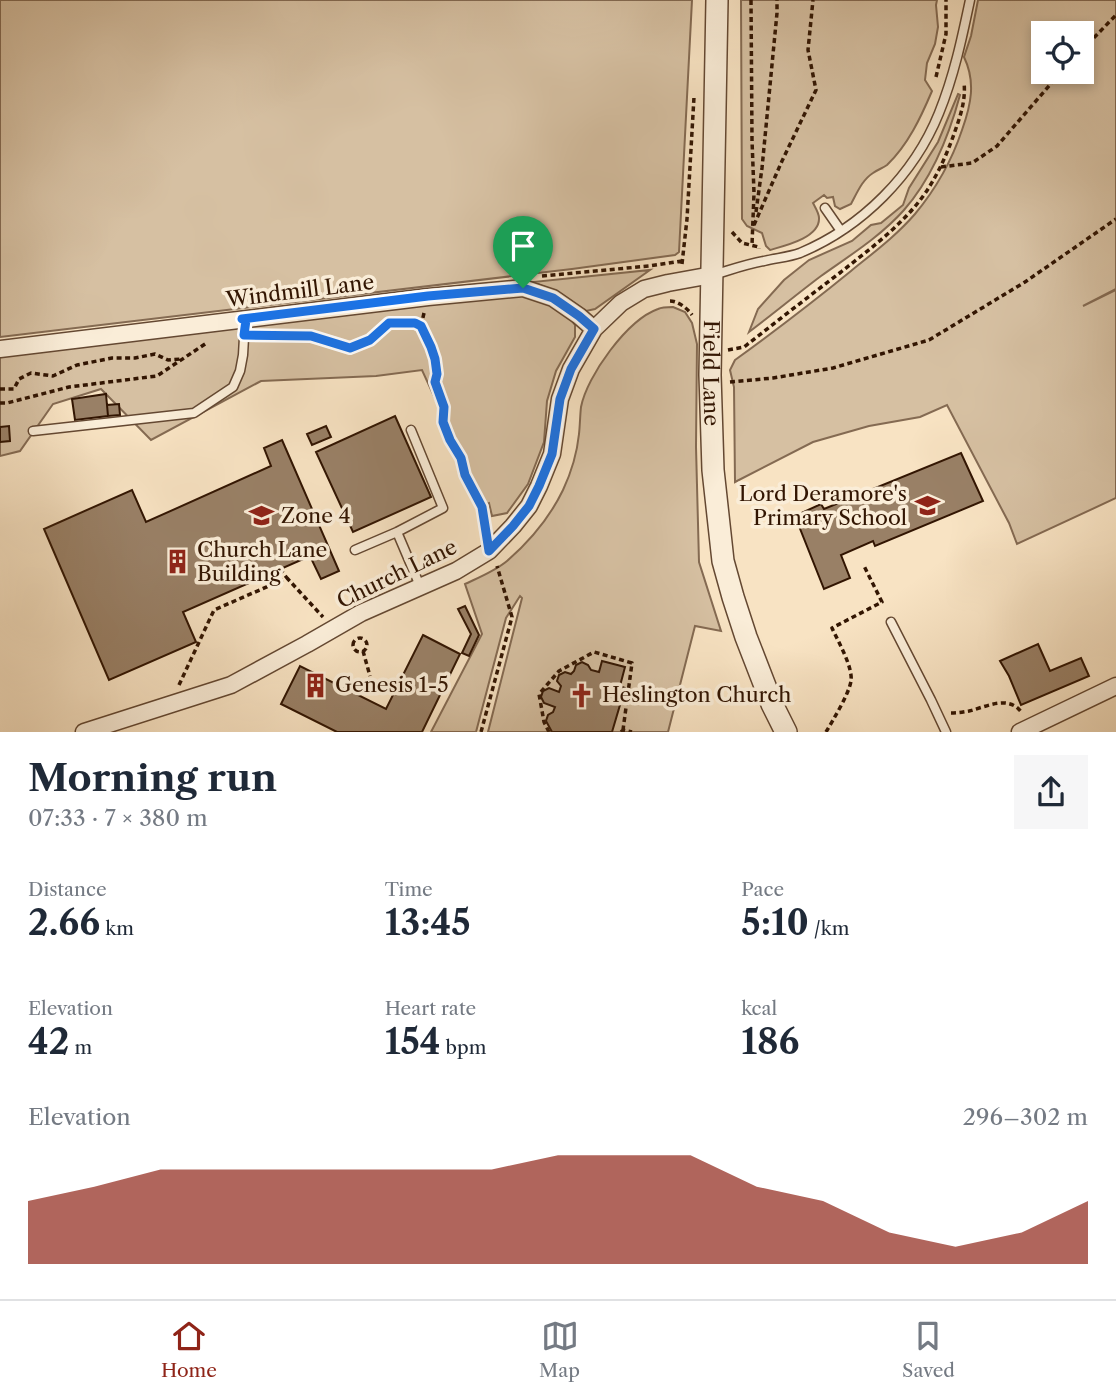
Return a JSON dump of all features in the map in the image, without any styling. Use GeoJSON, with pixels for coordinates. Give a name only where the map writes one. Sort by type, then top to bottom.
{"type":"FeatureCollection","features":[{"type":"Feature","properties":{"kind":"street","name":"Field Lane"},"geometry":{"type":"LineString","coordinates":[[717,0],[710,350],[712,470],[723,561],[746,638],[786,732]]}},
{"type":"Feature","properties":{"kind":"street","name":"Church Lane"},"geometry":{"type":"LineString","coordinates":[[84,732],[231,685],[361,613],[456,570],[489,551],[529,506],[539,486],[552,454],[560,399],[571,369],[594,329],[621,303],[644,289],[712,275]]}},
{"type":"Feature","properties":{"kind":"street","name":"Windmill Lane"},"geometry":{"type":"LineString","coordinates":[[0,349],[243,327],[428,296],[523,288],[553,298],[594,329]]}},
{"type":"Feature","properties":{"kind":"street"},"geometry":{"type":"LineString","coordinates":[[1020,732],[1109,685]]}},
{"type":"Feature","properties":{"kind":"lane"},"geometry":{"type":"LineString","coordinates":[[712,275],[797,254],[829,240],[862,217],[885,195],[919,153],[938,115],[948,88],[971,0]]}},
{"type":"Feature","properties":{"kind":"lane"},"geometry":{"type":"LineString","coordinates":[[825,208],[841,231]]}},
{"type":"Feature","properties":{"kind":"lane"},"geometry":{"type":"LineString","coordinates":[[33,431],[194,413],[233,387],[243,355],[243,327]]}},
{"type":"Feature","properties":{"kind":"lane"},"geometry":{"type":"LineString","coordinates":[[355,550],[443,508],[411,430]]}},
{"type":"Feature","properties":{"kind":"lane"},"geometry":{"type":"LineString","coordinates":[[397,532],[420,586]]}},
{"type":"Feature","properties":{"kind":"lane"},"geometry":{"type":"LineString","coordinates":[[891,622],[946,732]]}},
{"type":"Feature","properties":{"kind":"path"},"geometry":{"type":"LineString","coordinates":[[751,0],[752,245]]}},
{"type":"Feature","properties":{"kind":"path"},"geometry":{"type":"LineString","coordinates":[[753,228],[762,168],[777,0]]}},
{"type":"Feature","properties":{"kind":"path"},"geometry":{"type":"LineString","coordinates":[[753,228],[816,90],[808,50],[813,0]]}},
{"type":"Feature","properties":{"kind":"path"},"geometry":{"type":"LineString","coordinates":[[946,0],[946,34]]}},
{"type":"Feature","properties":{"kind":"path"},"geometry":{"type":"LineString","coordinates":[[1094,38],[1116,15]]}},
{"type":"Feature","properties":{"kind":"path"},"geometry":{"type":"LineString","coordinates":[[940,167],[972,163],[997,146],[1051,84]]}},
{"type":"Feature","properties":{"kind":"path"},"geometry":{"type":"LineString","coordinates":[[523,288],[522,278],[682,261],[694,90]]}},
{"type":"Feature","properties":{"kind":"path"},"geometry":{"type":"LineString","coordinates":[[710,350],[744,348],[868,250],[908,214],[926,192],[940,167],[961,116],[966,95]]}},
{"type":"Feature","properties":{"kind":"path"},"geometry":{"type":"LineString","coordinates":[[710,382],[774,378],[833,368],[929,340],[1026,282],[1116,219]]}},
{"type":"Feature","properties":{"kind":"path"},"geometry":{"type":"LineString","coordinates":[[428,296],[421,326],[435,359],[435,382],[444,407],[443,422],[461,458],[465,475],[482,507],[489,551],[499,570],[512,617],[481,732]]}},
{"type":"Feature","properties":{"kind":"path"},"geometry":{"type":"LineString","coordinates":[[666,302],[681,304],[694,317]]}},
{"type":"Feature","properties":{"kind":"path"},"geometry":{"type":"LineString","coordinates":[[243,327],[311,336],[350,348],[370,340],[389,323],[415,323],[421,326]]}},
{"type":"Feature","properties":{"kind":"path"},"geometry":{"type":"LineString","coordinates":[[0,403],[69,387],[157,376],[212,340]]}},
{"type":"Feature","properties":{"kind":"path"},"geometry":{"type":"LineString","coordinates":[[0,389],[14,388],[19,379],[31,373],[53,376],[77,365],[112,358],[135,358],[155,354],[168,360],[183,359]]}},
{"type":"Feature","properties":{"kind":"path"},"geometry":{"type":"LineString","coordinates":[[826,732],[851,681],[850,668],[832,628],[882,602],[864,566]]}},
{"type":"Feature","properties":{"kind":"path"},"geometry":{"type":"LineString","coordinates":[[280,569],[334,629]]}},
{"type":"Feature","properties":{"kind":"path"},"geometry":{"type":"LineString","coordinates":[[170,705],[214,610],[287,578]]}},
{"type":"Feature","properties":{"kind":"path"},"geometry":{"type":"LineString","coordinates":[[363,651],[370,676]]}},
{"type":"Feature","properties":{"kind":"path"},"geometry":{"type":"LineString","coordinates":[[549,732],[544,722],[539,694],[559,671],[594,652],[632,663],[622,731],[632,732]]}},
{"type":"Feature","properties":{"kind":"path"},"geometry":{"type":"LineString","coordinates":[[947,713],[1001,703],[1015,706],[1022,714]]}},
{"type":"Feature","properties":{"kind":"shaded area"},"geometry":{"type":"Polygon","coordinates":[[[0,0],[692,0],[679,252],[675,255],[572,269],[0,337],[0,0]]]}},
{"type":"Feature","properties":{"kind":"shaded area"},"geometry":{"type":"Polygon","coordinates":[[[741,0],[937,0],[938,27],[927,63],[925,80],[932,91],[908,140],[887,165],[866,179],[851,204],[840,209],[835,206],[833,197],[827,198],[824,195],[813,203],[819,218],[814,231],[800,240],[770,250],[762,233],[747,226],[742,219],[741,0]]]}},
{"type":"Feature","properties":{"kind":"shaded area"},"geometry":{"type":"Polygon","coordinates":[[[978,0],[1116,0],[1116,289],[1083,306],[1116,290],[1116,498],[1017,544],[1009,523],[947,405],[920,417],[869,426],[813,442],[735,482],[734,387],[730,370],[735,360],[876,251],[900,230],[922,205],[948,163],[965,121],[971,84],[964,57],[978,0]]]}},
{"type":"Feature","properties":{"kind":"shaded area"},"geometry":{"type":"Polygon","coordinates":[[[958,94],[960,95],[956,110],[945,141],[923,184],[904,210],[875,237],[749,332],[758,309],[784,280],[809,260],[852,241],[871,225],[881,223],[903,205],[909,188],[938,142],[958,94]]]}},
{"type":"Feature","properties":{"kind":"shaded area"},"geometry":{"type":"Polygon","coordinates":[[[650,270],[595,309],[586,311],[561,294],[533,282],[650,270]]]}},
{"type":"Feature","properties":{"kind":"shaded area"},"geometry":{"type":"Polygon","coordinates":[[[523,289],[568,316],[575,325],[575,337],[556,371],[547,401],[544,442],[528,484],[507,513],[492,516],[489,503],[484,505],[422,370],[376,376],[261,381],[151,440],[101,389],[53,404],[20,451],[0,456],[0,351],[523,289]]]}},
{"type":"Feature","properties":{"kind":"shaded area"},"geometry":{"type":"Polygon","coordinates":[[[673,307],[685,312],[692,323],[697,344],[699,562],[721,631],[695,626],[668,732],[488,732],[522,598],[520,596],[506,618],[476,732],[431,732],[482,634],[465,584],[507,561],[546,519],[571,470],[578,441],[581,407],[591,380],[610,351],[634,325],[658,309],[673,307]]]}},
{"type":"Feature","properties":{"kind":"building"},"geometry":{"type":"Polygon","coordinates":[[[106,394],[108,416],[75,420],[72,399],[106,394]]]}},
{"type":"Feature","properties":{"kind":"building"},"geometry":{"type":"Polygon","coordinates":[[[119,404],[120,415],[108,416],[107,405],[119,404]]]}},
{"type":"Feature","properties":{"kind":"building"},"geometry":{"type":"Polygon","coordinates":[[[395,416],[431,497],[353,532],[316,452],[395,416]]]}},
{"type":"Feature","properties":{"kind":"building"},"geometry":{"type":"Polygon","coordinates":[[[9,426],[10,441],[0,442],[0,427],[9,426]]]}},
{"type":"Feature","properties":{"kind":"building"},"geometry":{"type":"Polygon","coordinates":[[[326,426],[331,437],[312,445],[307,434],[326,426]]]}},
{"type":"Feature","properties":{"kind":"building","name":"Church Lane Building"},"geometry":{"type":"Polygon","coordinates":[[[282,440],[339,571],[321,579],[310,556],[183,612],[196,642],[109,680],[44,529],[132,490],[146,522],[271,466],[264,448],[282,440]]]}},
{"type":"Feature","properties":{"kind":"building"},"geometry":{"type":"Polygon","coordinates":[[[961,453],[983,501],[875,546],[873,541],[841,555],[850,578],[824,589],[795,516],[821,504],[824,509],[961,453]]]}},
{"type":"Feature","properties":{"kind":"building"},"geometry":{"type":"Polygon","coordinates":[[[465,606],[479,635],[469,656],[462,653],[471,634],[458,609],[465,606]]]}},
{"type":"Feature","properties":{"kind":"building","name":"Genesis 1-5"},"geometry":{"type":"Polygon","coordinates":[[[423,635],[460,654],[422,732],[337,732],[281,704],[300,666],[386,709],[423,635]]]}},
{"type":"Feature","properties":{"kind":"building"},"geometry":{"type":"Polygon","coordinates":[[[1038,644],[1050,671],[1081,658],[1089,676],[1021,705],[1000,661],[1038,644]]]}},
{"type":"Feature","properties":{"kind":"building","name":"Heslington Church"},"geometry":{"type":"Polygon","coordinates":[[[602,661],[625,667],[620,686],[625,688],[612,732],[552,732],[546,721],[555,707],[544,703],[541,697],[543,691],[549,688],[559,692],[559,675],[565,672],[571,674],[576,665],[582,662],[591,670],[599,672],[602,661]]]}},
{"type":"Feature","properties":{"kind":"place","name":"Lord Deramore's Primary School"},"geometry":{"type":"Point","coordinates":[927,506]}},
{"type":"Feature","properties":{"kind":"place","name":"Zone 4"},"geometry":{"type":"Point","coordinates":[261,516]}},
{"type":"Feature","properties":{"kind":"place","name":"Church Lane Building"},"geometry":{"type":"Point","coordinates":[177,562]}},
{"type":"Feature","properties":{"kind":"place","name":"Genesis 1-5"},"geometry":{"type":"Point","coordinates":[315,685]}},
{"type":"Feature","properties":{"kind":"place","name":"Heslington Church"},"geometry":{"type":"Point","coordinates":[582,695]}},
{"type":"Feature","properties":{"kind":"route"},"geometry":{"type":"LineString","coordinates":[[523,288],[553,298],[594,329],[571,369],[560,399],[552,454],[539,486],[529,506],[489,551],[482,507],[465,475],[461,458],[443,422],[444,407],[435,382],[435,359],[421,326],[415,323],[389,323],[370,340],[350,348],[311,336],[244,335],[246,320],[242,319],[428,296],[523,288]]}}]}
